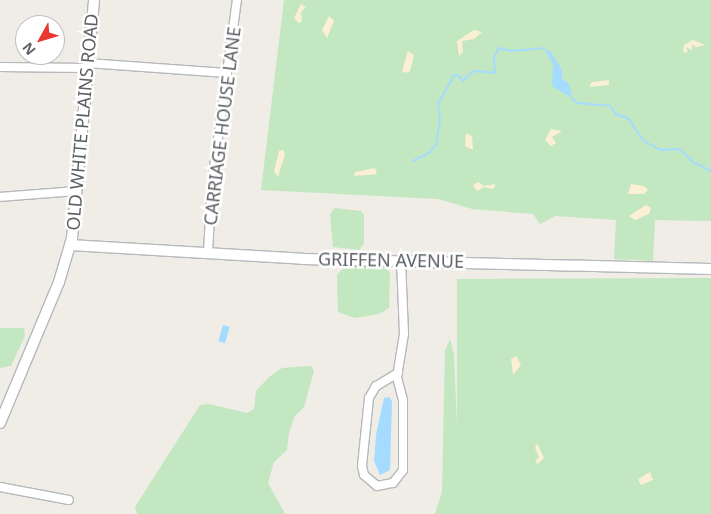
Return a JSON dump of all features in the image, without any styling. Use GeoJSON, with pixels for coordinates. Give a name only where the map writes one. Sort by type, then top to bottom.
{"type":"FeatureCollection","features":[{"type":"Feature","properties":{"kind":"street","name":"OLD WHITE PLAINS ROAD"},"geometry":{"type":"LineString","coordinates":[[0,423],[59,282],[70,245],[94,0]]}},
{"type":"Feature","properties":{"kind":"street","name":"CARRIAGE HOUSE LANE"},"geometry":{"type":"LineString","coordinates":[[208,252],[212,182],[237,0]]}},
{"type":"Feature","properties":{"kind":"street"},"geometry":{"type":"LineString","coordinates":[[0,67],[89,65],[227,73]]}},
{"type":"Feature","properties":{"kind":"street"},"geometry":{"type":"LineString","coordinates":[[0,197],[76,191]]}},
{"type":"Feature","properties":{"kind":"street","name":"GRIFFEN AVENUE"},"geometry":{"type":"LineString","coordinates":[[70,245],[303,259],[711,269]]}},
{"type":"Feature","properties":{"kind":"street"},"geometry":{"type":"LineString","coordinates":[[398,373],[376,386],[369,398],[362,466],[364,475],[377,486],[393,484],[403,470],[404,400],[398,373],[404,334],[401,260]]}},
{"type":"Feature","properties":{"kind":"street"},"geometry":{"type":"LineString","coordinates":[[0,487],[69,500]]}},
{"type":"Feature","properties":{"kind":"green space"},"geometry":{"type":"Polygon","coordinates":[[[284,0],[711,0],[711,221],[655,220],[653,261],[614,259],[616,220],[555,216],[540,224],[533,214],[472,209],[438,199],[261,190],[284,0]]]}},
{"type":"Feature","properties":{"kind":"green space"},"geometry":{"type":"Polygon","coordinates":[[[335,208],[361,211],[364,215],[364,243],[359,250],[333,247],[330,214],[335,208]]]}},
{"type":"Feature","properties":{"kind":"green space"},"geometry":{"type":"Polygon","coordinates":[[[345,266],[384,266],[390,273],[389,308],[379,314],[355,318],[338,312],[337,275],[345,266]]]}},
{"type":"Feature","properties":{"kind":"green space"},"geometry":{"type":"Polygon","coordinates":[[[711,278],[711,514],[435,514],[442,491],[445,351],[450,339],[454,354],[457,425],[457,279],[711,278]]]}},
{"type":"Feature","properties":{"kind":"green space"},"geometry":{"type":"Polygon","coordinates":[[[0,328],[24,328],[25,336],[11,366],[0,368],[0,328]]]}},
{"type":"Feature","properties":{"kind":"green space"},"geometry":{"type":"Polygon","coordinates":[[[311,366],[314,371],[304,407],[295,416],[289,432],[287,450],[274,462],[268,483],[285,514],[137,514],[135,507],[200,405],[209,404],[247,413],[254,409],[256,391],[269,377],[282,368],[311,366]]]}},
{"type":"Feature","properties":{"kind":"sand"},"geometry":{"type":"Polygon","coordinates":[[[301,4],[306,7],[301,12],[302,21],[299,23],[294,18],[301,4]]]}},
{"type":"Feature","properties":{"kind":"sand"},"geometry":{"type":"Polygon","coordinates":[[[329,16],[334,21],[327,38],[322,30],[329,16]]]}},
{"type":"Feature","properties":{"kind":"sand"},"geometry":{"type":"Polygon","coordinates":[[[474,30],[482,32],[474,39],[462,41],[463,52],[459,56],[457,41],[474,30]]]}},
{"type":"Feature","properties":{"kind":"sand"},"geometry":{"type":"Polygon","coordinates":[[[693,40],[705,45],[696,47],[692,44],[692,50],[686,47],[688,52],[683,53],[684,45],[693,40]]]}},
{"type":"Feature","properties":{"kind":"sand"},"geometry":{"type":"Polygon","coordinates":[[[408,51],[414,55],[410,71],[405,73],[402,71],[408,51]]]}},
{"type":"Feature","properties":{"kind":"sand"},"geometry":{"type":"Polygon","coordinates":[[[609,80],[609,85],[589,87],[592,82],[609,80]]]}},
{"type":"Feature","properties":{"kind":"sand"},"geometry":{"type":"Polygon","coordinates":[[[551,129],[562,131],[552,137],[556,143],[551,146],[545,140],[551,129]]]}},
{"type":"Feature","properties":{"kind":"sand"},"geometry":{"type":"Polygon","coordinates":[[[466,133],[472,136],[473,150],[465,146],[466,133]]]}},
{"type":"Feature","properties":{"kind":"sand"},"geometry":{"type":"Polygon","coordinates":[[[283,150],[285,154],[278,177],[274,171],[279,151],[283,150]]]}},
{"type":"Feature","properties":{"kind":"sand"},"geometry":{"type":"Polygon","coordinates":[[[375,168],[377,174],[354,176],[355,172],[375,168]]]}},
{"type":"Feature","properties":{"kind":"sand"},"geometry":{"type":"Polygon","coordinates":[[[478,182],[484,186],[495,184],[495,186],[493,189],[484,187],[477,191],[473,185],[478,182]]]}},
{"type":"Feature","properties":{"kind":"sand"},"geometry":{"type":"Polygon","coordinates":[[[631,184],[644,186],[648,190],[644,194],[628,194],[631,184]]]}},
{"type":"Feature","properties":{"kind":"sand"},"geometry":{"type":"Polygon","coordinates":[[[646,205],[651,208],[649,214],[635,220],[629,216],[646,205]]]}},
{"type":"Feature","properties":{"kind":"sand"},"geometry":{"type":"Polygon","coordinates":[[[516,356],[521,365],[513,375],[511,359],[516,356]]]}},
{"type":"Feature","properties":{"kind":"sand"},"geometry":{"type":"Polygon","coordinates":[[[537,443],[544,458],[538,464],[535,461],[539,457],[535,448],[537,443]]]}},
{"type":"Feature","properties":{"kind":"sand"},"geometry":{"type":"Polygon","coordinates":[[[650,472],[653,480],[641,485],[638,479],[650,472]]]}},
{"type":"Feature","properties":{"kind":"water"},"geometry":{"type":"Polygon","coordinates":[[[544,48],[551,52],[562,70],[562,79],[569,84],[572,98],[552,86],[553,64],[544,48]]]}},
{"type":"Feature","properties":{"kind":"water"},"geometry":{"type":"Polygon","coordinates":[[[223,325],[230,327],[225,343],[218,341],[223,325]]]}},
{"type":"Feature","properties":{"kind":"water"},"geometry":{"type":"Polygon","coordinates":[[[389,397],[392,401],[390,470],[380,475],[374,461],[376,435],[384,398],[389,397]]]}},
{"type":"Feature","properties":{"kind":"waterway"},"geometry":{"type":"LineString","coordinates":[[413,161],[429,153],[436,145],[440,120],[438,104],[454,75],[458,75],[463,81],[474,71],[495,73],[494,57],[499,48],[511,51],[544,48]]}},
{"type":"Feature","properties":{"kind":"waterway"},"geometry":{"type":"LineString","coordinates":[[572,98],[577,103],[610,106],[616,114],[629,119],[644,141],[660,150],[680,149],[693,162],[711,171]]}}]}
